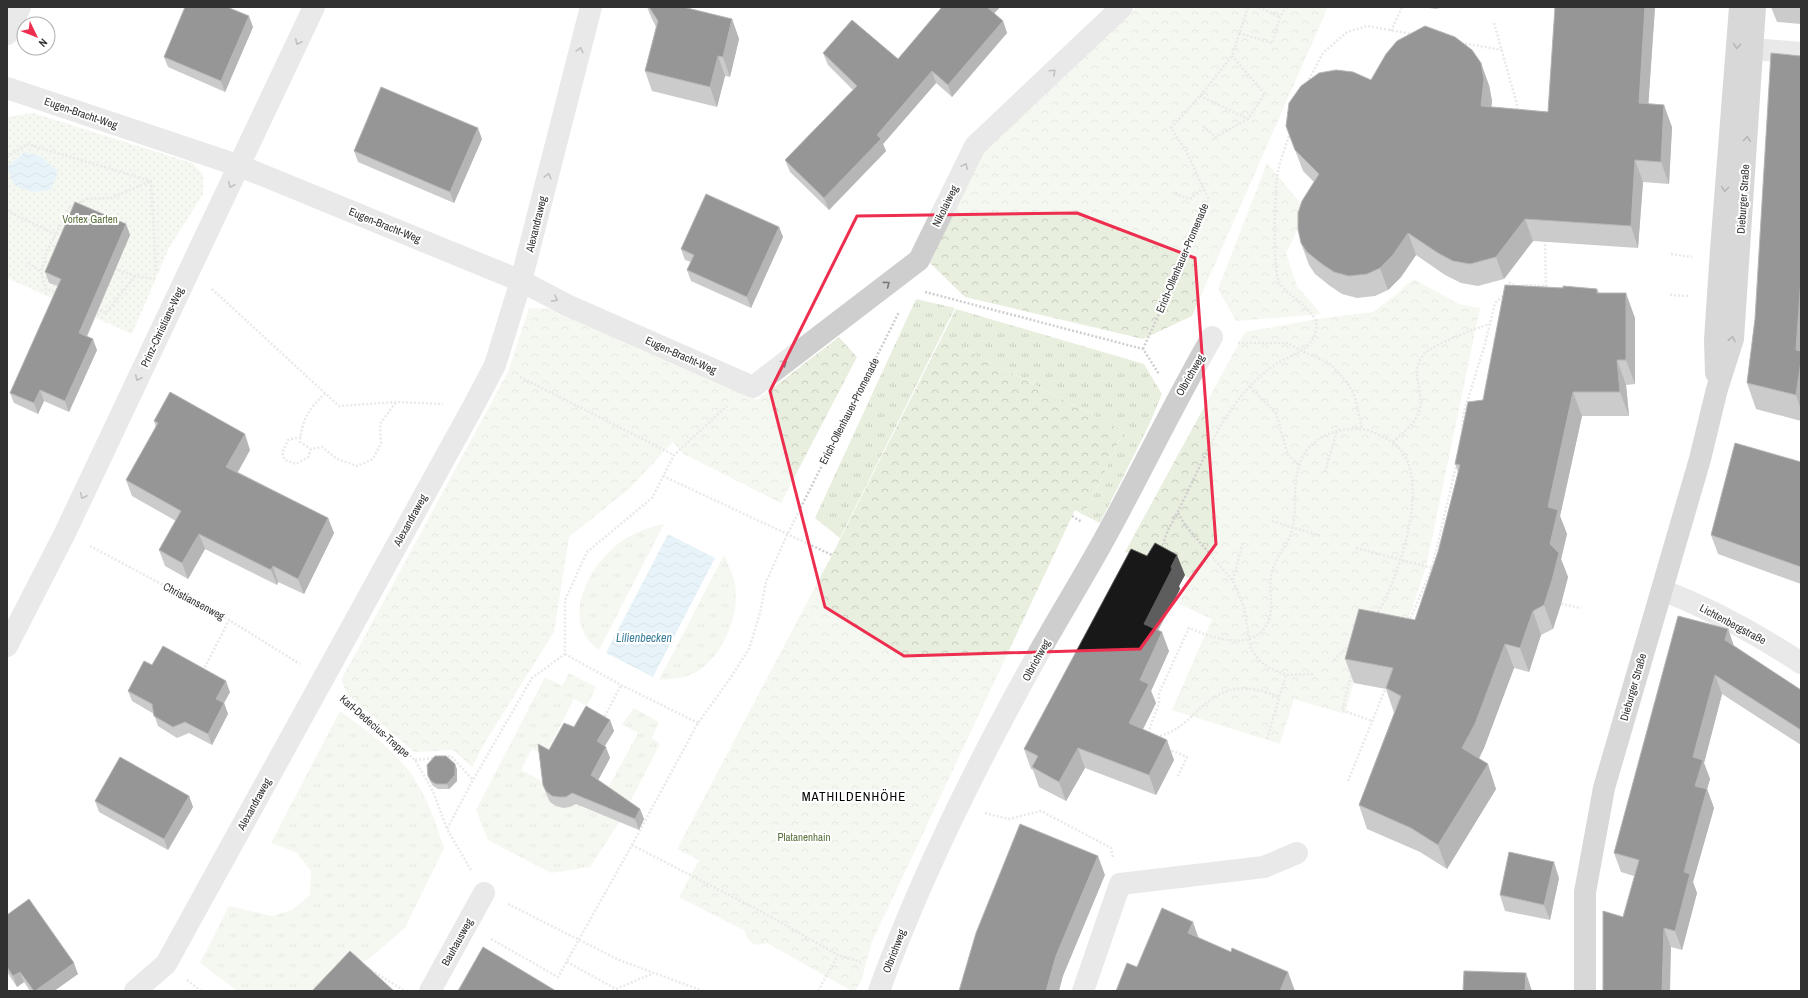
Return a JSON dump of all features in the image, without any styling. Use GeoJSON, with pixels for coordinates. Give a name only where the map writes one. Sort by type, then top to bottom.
{"type":"FeatureCollection","features":[{"type":"Feature","properties":{"kind":"main road","name":"Dieburger Straße"},"geometry":{"type":"LineString","coordinates":[[1717,389],[1715,340],[1720,250],[1740,7]]}},
{"type":"Feature","properties":{"kind":"main road","name":"Dieburger Straße"},"geometry":{"type":"LineString","coordinates":[[1585,991],[1585,892],[1604,788],[1700,459],[1717,389],[1733,339],[1754,49],[1755,7]]}},
{"type":"Feature","properties":{"kind":"street"},"geometry":{"type":"LineString","coordinates":[[7,34],[20,7]]}},
{"type":"Feature","properties":{"kind":"street","name":"Prinz-Christians-Weg"},"geometry":{"type":"LineString","coordinates":[[7,646],[65,533],[314,7]]}},
{"type":"Feature","properties":{"kind":"street","name":"Alexandraweg"},"geometry":{"type":"LineString","coordinates":[[135,991],[166,964],[495,365],[521,281],[591,7]]}},
{"type":"Feature","properties":{"kind":"street","name":"Nikolaiweg"},"geometry":{"type":"LineString","coordinates":[[753,387],[919,260],[975,146],[1122,7]]}},
{"type":"Feature","properties":{"kind":"street"},"geometry":{"type":"LineString","coordinates":[[1754,49],[1801,53]]}},
{"type":"Feature","properties":{"kind":"street","name":"Eugen-Bracht-Weg"},"geometry":{"type":"LineString","coordinates":[[7,88],[240,166],[521,281],[567,305],[753,387]]}},
{"type":"Feature","properties":{"kind":"street","name":"Olbrichweg"},"geometry":{"type":"LineString","coordinates":[[882,981],[916,896],[958,806],[1037,656],[1106,536],[1176,400],[1212,337]]}},
{"type":"Feature","properties":{"kind":"street","name":"Lichtenbergstraße"},"geometry":{"type":"LineString","coordinates":[[1662,590],[1686,599],[1759,636],[1801,663]]}},
{"type":"Feature","properties":{"kind":"street"},"geometry":{"type":"LineString","coordinates":[[1083,991],[1120,884],[1264,867],[1297,853]]}},
{"type":"Feature","properties":{"kind":"street","name":"Bauhausweg"},"geometry":{"type":"LineString","coordinates":[[430,991],[484,893]]}},
{"type":"Feature","properties":{"kind":"path","name":"Erich-Ollenhauer-Promenade"},"geometry":{"type":"LineString","coordinates":[[1143,349],[1205,212],[1208,198],[1186,151],[1171,128],[1200,96],[1232,56],[1248,7]]}},
{"type":"Feature","properties":{"kind":"path"},"geometry":{"type":"LineString","coordinates":[[1259,7],[1280,17]]}},
{"type":"Feature","properties":{"kind":"path"},"geometry":{"type":"LineString","coordinates":[[1239,33],[1272,43],[1280,17],[1286,7]]}},
{"type":"Feature","properties":{"kind":"path"},"geometry":{"type":"LineString","coordinates":[[1390,31],[1402,7]]}},
{"type":"Feature","properties":{"kind":"path"},"geometry":{"type":"LineString","coordinates":[[1494,23],[1516,101],[1518,116]]}},
{"type":"Feature","properties":{"kind":"path"},"geometry":{"type":"LineString","coordinates":[[1306,85],[1323,53],[1347,32],[1367,26],[1413,34]]}},
{"type":"Feature","properties":{"kind":"path"},"geometry":{"type":"LineString","coordinates":[[1457,42],[1502,50]]}},
{"type":"Feature","properties":{"kind":"path"},"geometry":{"type":"LineString","coordinates":[[1203,126],[1216,137],[1248,119],[1266,94],[1232,56]]}},
{"type":"Feature","properties":{"kind":"path"},"geometry":{"type":"LineString","coordinates":[[1200,96],[1248,119]]}},
{"type":"Feature","properties":{"kind":"path"},"geometry":{"type":"LineString","coordinates":[[1164,541],[1168,530],[1225,420],[1250,387],[1272,366],[1302,351],[1314,336],[1316,322],[1312,314],[1279,282],[1274,252],[1278,172],[1291,127]]}},
{"type":"Feature","properties":{"kind":"path"},"geometry":{"type":"LineString","coordinates":[[7,157],[27,144],[151,181]]}},
{"type":"Feature","properties":{"kind":"path"},"geometry":{"type":"LineString","coordinates":[[60,294],[46,289],[41,272],[47,251],[70,207],[87,199],[111,198],[151,181]]}},
{"type":"Feature","properties":{"kind":"path"},"geometry":{"type":"LineString","coordinates":[[115,269],[135,276],[157,279],[151,181]]}},
{"type":"Feature","properties":{"kind":"path"},"geometry":{"type":"LineString","coordinates":[[1175,194],[1190,199],[1203,188]]}},
{"type":"Feature","properties":{"kind":"path"},"geometry":{"type":"LineString","coordinates":[[7,211],[55,234]]}},
{"type":"Feature","properties":{"kind":"path"},"geometry":{"type":"LineString","coordinates":[[1511,290],[1525,285],[1546,286],[1544,233]]}},
{"type":"Feature","properties":{"kind":"path"},"geometry":{"type":"LineString","coordinates":[[1671,254],[1699,258]]}},
{"type":"Feature","properties":{"kind":"path"},"geometry":{"type":"LineString","coordinates":[[28,263],[41,272]]}},
{"type":"Feature","properties":{"kind":"path"},"geometry":{"type":"LineString","coordinates":[[190,268],[339,406],[396,402],[474,405]]}},
{"type":"Feature","properties":{"kind":"path"},"geometry":{"type":"LineString","coordinates":[[93,308],[106,313],[135,276]]}},
{"type":"Feature","properties":{"kind":"path"},"geometry":{"type":"LineString","coordinates":[[1509,282],[1517,287]]}},
{"type":"Feature","properties":{"kind":"path"},"geometry":{"type":"LineString","coordinates":[[919,290],[1143,349],[1176,400]]}},
{"type":"Feature","properties":{"kind":"path"},"geometry":{"type":"LineString","coordinates":[[1462,435],[1464,412],[1495,303],[1508,292]]}},
{"type":"Feature","properties":{"kind":"path"},"geometry":{"type":"LineString","coordinates":[[1670,295],[1691,296]]}},
{"type":"Feature","properties":{"kind":"path"},"geometry":{"type":"LineString","coordinates":[[1495,303],[1501,303]]}},
{"type":"Feature","properties":{"kind":"path","name":"Erich-Ollenhauer-Promenade"},"geometry":{"type":"LineString","coordinates":[[487,943],[490,938],[558,977],[580,940],[698,723],[730,680],[749,649],[760,613],[766,582],[787,535],[900,309]]}},
{"type":"Feature","properties":{"kind":"path"},"geometry":{"type":"LineString","coordinates":[[1393,442],[1414,421],[1419,412],[1421,402],[1417,367],[1420,359],[1435,346],[1490,324]]}},
{"type":"Feature","properties":{"kind":"path"},"geometry":{"type":"LineString","coordinates":[[1238,343],[1288,342],[1302,351],[1329,363],[1343,377],[1355,397],[1362,428]]}},
{"type":"Feature","properties":{"kind":"path"},"geometry":{"type":"LineString","coordinates":[[495,365],[674,455]]}},
{"type":"Feature","properties":{"kind":"path"},"geometry":{"type":"LineString","coordinates":[[565,654],[565,600],[587,552],[652,498],[674,455],[734,400],[753,387]]}},
{"type":"Feature","properties":{"kind":"path"},"geometry":{"type":"LineString","coordinates":[[1250,387],[1276,413],[1288,456],[1299,465]]}},
{"type":"Feature","properties":{"kind":"path"},"geometry":{"type":"LineString","coordinates":[[325,393],[311,408],[302,426],[300,442],[311,449],[322,447],[337,459],[357,466],[373,460],[381,443],[380,424],[396,402]]}},
{"type":"Feature","properties":{"kind":"path"},"geometry":{"type":"LineString","coordinates":[[1146,740],[1159,703],[1159,693],[1189,628],[1221,639],[1249,640],[1264,630],[1269,621],[1272,606],[1271,577],[1273,567],[1286,546],[1293,528],[1296,478],[1299,465],[1305,453],[1314,443],[1323,436],[1337,431],[1362,428],[1393,442],[1404,452],[1408,461],[1414,486],[1412,508],[1400,559],[1387,598],[1376,615]]}},
{"type":"Feature","properties":{"kind":"path"},"geometry":{"type":"LineString","coordinates":[[1325,472],[1337,431]]}},
{"type":"Feature","properties":{"kind":"path"},"geometry":{"type":"LineString","coordinates":[[301,437],[288,440],[282,453],[285,460],[296,464],[308,457],[311,449]]}},
{"type":"Feature","properties":{"kind":"path"},"geometry":{"type":"LineString","coordinates":[[1407,629],[1432,568],[1458,457]]}},
{"type":"Feature","properties":{"kind":"path"},"geometry":{"type":"LineString","coordinates":[[663,476],[832,556]]}},
{"type":"Feature","properties":{"kind":"path"},"geometry":{"type":"LineString","coordinates":[[1178,513],[1185,525],[1233,581],[1244,607],[1251,649],[1259,660],[1269,668],[1286,675],[1313,674]]}},
{"type":"Feature","properties":{"kind":"path"},"geometry":{"type":"LineString","coordinates":[[1272,521],[1321,536]]}},
{"type":"Feature","properties":{"kind":"path"},"geometry":{"type":"LineString","coordinates":[[1233,581],[1243,542]]}},
{"type":"Feature","properties":{"kind":"path","name":"Christiansenweg"},"geometry":{"type":"LineString","coordinates":[[86,544],[229,620],[298,663]]}},
{"type":"Feature","properties":{"kind":"path"},"geometry":{"type":"LineString","coordinates":[[1356,548],[1438,570]]}},
{"type":"Feature","properties":{"kind":"path"},"geometry":{"type":"LineString","coordinates":[[1561,604],[1581,608]]}},
{"type":"Feature","properties":{"kind":"path"},"geometry":{"type":"LineString","coordinates":[[200,676],[229,620]]}},
{"type":"Feature","properties":{"kind":"path"},"geometry":{"type":"LineString","coordinates":[[1334,660],[1354,640]]}},
{"type":"Feature","properties":{"kind":"path"},"geometry":{"type":"LineString","coordinates":[[565,654],[621,685],[698,723]]}},
{"type":"Feature","properties":{"kind":"path"},"geometry":{"type":"LineString","coordinates":[[447,829],[473,780],[532,678],[565,654]]}},
{"type":"Feature","properties":{"kind":"path"},"geometry":{"type":"LineString","coordinates":[[1353,668],[1342,710],[1372,720]]}},
{"type":"Feature","properties":{"kind":"path"},"geometry":{"type":"LineString","coordinates":[[1267,739],[1286,675]]}},
{"type":"Feature","properties":{"kind":"path"},"geometry":{"type":"LineString","coordinates":[[1348,781],[1388,682]]}},
{"type":"Feature","properties":{"kind":"path"},"geometry":{"type":"LineString","coordinates":[[601,723],[621,685]]}},
{"type":"Feature","properties":{"kind":"path"},"geometry":{"type":"LineString","coordinates":[[1152,738],[1176,731],[1209,700],[1234,688],[1251,688],[1280,697]]}},
{"type":"Feature","properties":{"kind":"path","name":"Karl-Dedecius-Treppe"},"geometry":{"type":"LineString","coordinates":[[341,696],[415,760],[433,791],[447,829],[484,893]]}},
{"type":"Feature","properties":{"kind":"path"},"geometry":{"type":"LineString","coordinates":[[1167,748],[1187,757],[1177,778]]}},
{"type":"Feature","properties":{"kind":"path","name":"Karl-Dedecius-Treppe"},"geometry":{"type":"LineString","coordinates":[[415,760],[451,756],[473,780]]}},
{"type":"Feature","properties":{"kind":"path"},"geometry":{"type":"LineString","coordinates":[[958,806],[1009,819],[1041,811],[1111,848],[1120,884]]}},
{"type":"Feature","properties":{"kind":"path"},"geometry":{"type":"LineString","coordinates":[[632,845],[762,912],[882,981]]}},
{"type":"Feature","properties":{"kind":"path"},"geometry":{"type":"LineString","coordinates":[[484,893],[619,960],[703,991]]}},
{"type":"Feature","properties":{"kind":"path"},"geometry":{"type":"LineString","coordinates":[[818,991],[838,955]]}},
{"type":"Feature","properties":{"kind":"path"},"geometry":{"type":"LineString","coordinates":[[567,962],[616,989],[654,973]]}},
{"type":"Feature","properties":{"kind":"path"},"geometry":{"type":"LineString","coordinates":[[366,966],[405,991]]}},
{"type":"Feature","properties":{"kind":"highlighted area"},"geometry":{"type":"Polygon","coordinates":[[[1077,213],[1195,258],[1216,544],[1140,649],[904,656],[825,607],[770,391],[857,216],[1077,213]]]}},
{"type":"Feature","properties":{"kind":"green space"},"geometry":{"type":"Polygon","coordinates":[[[1137,7],[1328,7],[1192,316],[1143,339],[965,297],[930,263],[982,151],[1137,7]]]}},
{"type":"Feature","properties":{"kind":"green space","name":"Vortex Garten"},"geometry":{"type":"Polygon","coordinates":[[[33,113],[192,163],[203,174],[203,194],[169,248],[132,334],[7,278],[7,117],[33,113]]]}},
{"type":"Feature","properties":{"kind":"green space"},"geometry":{"type":"Polygon","coordinates":[[[1267,163],[1307,211],[1286,253],[1297,286],[1321,314],[1236,321],[1218,289],[1267,163]]]}},
{"type":"Feature","properties":{"kind":"green space"},"geometry":{"type":"Polygon","coordinates":[[[1414,279],[1459,304],[1480,308],[1426,567],[1406,626],[1367,633],[1345,714],[1294,699],[1280,744],[1172,710],[1212,619],[1179,604],[1191,579],[1160,562],[1125,552],[1245,332],[1323,318],[1373,312],[1414,279]]]}},
{"type":"Feature","properties":{"kind":"green space"},"geometry":{"type":"Polygon","coordinates":[[[916,299],[955,308],[840,538],[815,518],[916,299]]]}},
{"type":"Feature","properties":{"kind":"green space"},"geometry":{"type":"Polygon","coordinates":[[[529,308],[557,309],[757,400],[839,337],[857,357],[781,503],[684,454],[673,442],[630,488],[569,537],[554,632],[484,744],[472,767],[453,750],[414,752],[348,695],[341,680],[508,372],[529,308]]]}},
{"type":"Feature","properties":{"kind":"green space"},"geometry":{"type":"Polygon","coordinates":[[[956,309],[1144,364],[1162,394],[1149,425],[1100,523],[1084,515],[1124,431],[942,337],[956,309]]]}},
{"type":"Feature","properties":{"kind":"green space","name":"Platanenhain"},"geometry":{"type":"Polygon","coordinates":[[[942,337],[1124,431],[1084,515],[1075,510],[872,942],[861,981],[855,991],[852,991],[767,943],[759,945],[750,942],[745,931],[679,897],[699,860],[677,849],[832,555],[942,337]]]}},
{"type":"Feature","properties":{"kind":"green space"},"geometry":{"type":"Polygon","coordinates":[[[664,524],[599,650],[587,638],[581,624],[580,609],[583,593],[589,578],[610,551],[622,541],[642,530],[664,524]]]}},
{"type":"Feature","properties":{"kind":"green space"},"geometry":{"type":"Polygon","coordinates":[[[724,555],[734,580],[736,596],[732,620],[722,644],[707,664],[698,671],[684,677],[659,680],[724,555]]]}},
{"type":"Feature","properties":{"kind":"green space"},"geometry":{"type":"Polygon","coordinates":[[[569,673],[596,687],[587,706],[574,699],[545,755],[532,749],[521,770],[547,784],[556,806],[566,807],[576,804],[595,812],[638,733],[622,724],[634,708],[659,722],[652,738],[660,744],[622,818],[590,867],[551,873],[488,840],[476,810],[545,677],[562,686],[569,673]]]}},
{"type":"Feature","properties":{"kind":"green space"},"geometry":{"type":"Polygon","coordinates":[[[340,711],[380,741],[406,767],[418,785],[427,803],[444,848],[405,928],[370,958],[310,991],[237,991],[200,963],[229,906],[272,916],[292,910],[310,895],[311,871],[297,853],[271,843],[340,711]]]}},
{"type":"Feature","properties":{"kind":"water"},"geometry":{"type":"Polygon","coordinates":[[[25,152],[42,157],[58,172],[51,190],[32,192],[14,185],[7,167],[25,152]]]}},
{"type":"Feature","properties":{"kind":"water","name":"Lilienbecken"},"geometry":{"type":"Polygon","coordinates":[[[668,534],[715,558],[653,677],[606,653],[668,534]]]}},
{"type":"Feature","properties":{"kind":"building"},"geometry":{"type":"Polygon","coordinates":[[[185,7],[227,7],[249,16],[221,81],[164,57],[185,7]]]}},
{"type":"Feature","properties":{"kind":"building"},"geometry":{"type":"Polygon","coordinates":[[[649,7],[683,7],[732,19],[723,57],[718,56],[710,87],[645,71],[658,21],[649,7]]]}},
{"type":"Feature","properties":{"kind":"building"},"geometry":{"type":"Polygon","coordinates":[[[942,7],[987,7],[1003,21],[948,85],[932,71],[877,135],[881,139],[824,198],[785,160],[857,86],[823,53],[852,20],[898,59],[942,7]]]}},
{"type":"Feature","properties":{"kind":"building"},"geometry":{"type":"Polygon","coordinates":[[[1555,7],[1645,7],[1639,103],[1664,105],[1661,162],[1635,160],[1631,226],[1525,219],[1496,257],[1470,264],[1453,261],[1408,233],[1393,255],[1380,268],[1367,274],[1349,276],[1334,272],[1307,252],[1301,243],[1298,229],[1298,213],[1302,201],[1319,174],[1295,150],[1286,126],[1289,103],[1301,86],[1319,73],[1336,70],[1353,72],[1371,80],[1386,54],[1397,41],[1425,26],[1455,37],[1472,50],[1481,63],[1484,79],[1481,106],[1548,112],[1555,7]]]}},
{"type":"Feature","properties":{"kind":"building"},"geometry":{"type":"Polygon","coordinates":[[[1771,53],[1801,56],[1801,278],[1796,350],[1801,351],[1801,361],[1796,395],[1747,383],[1755,319],[1771,53]]]}},
{"type":"Feature","properties":{"kind":"building"},"geometry":{"type":"Polygon","coordinates":[[[381,87],[478,128],[450,192],[354,151],[381,87]]]}},
{"type":"Feature","properties":{"kind":"building"},"geometry":{"type":"Polygon","coordinates":[[[706,194],[779,227],[747,297],[687,270],[694,255],[681,249],[706,194]]]}},
{"type":"Feature","properties":{"kind":"building"},"geometry":{"type":"Polygon","coordinates":[[[75,202],[126,224],[79,333],[93,339],[65,401],[40,390],[34,403],[10,393],[61,279],[45,272],[75,202]]]}},
{"type":"Feature","properties":{"kind":"building"},"geometry":{"type":"Polygon","coordinates":[[[1505,285],[1563,288],[1563,286],[1597,289],[1597,293],[1626,293],[1626,360],[1617,360],[1620,392],[1573,392],[1548,507],[1558,510],[1550,544],[1559,553],[1552,580],[1544,605],[1533,611],[1520,648],[1505,644],[1475,724],[1462,748],[1488,764],[1438,845],[1411,828],[1359,805],[1401,696],[1386,688],[1393,668],[1345,659],[1359,609],[1415,620],[1438,552],[1460,465],[1455,464],[1468,402],[1483,400],[1505,285]]]}},
{"type":"Feature","properties":{"kind":"building"},"geometry":{"type":"Polygon","coordinates":[[[170,392],[245,434],[226,467],[328,518],[298,579],[273,566],[271,570],[199,534],[182,563],[159,550],[181,511],[126,480],[158,423],[154,421],[170,392]]]}},
{"type":"Feature","properties":{"kind":"building"},"geometry":{"type":"Polygon","coordinates":[[[1735,443],[1801,462],[1801,567],[1711,535],[1735,443]]]}},
{"type":"Feature","properties":{"kind":"building"},"geometry":{"type":"Polygon","coordinates":[[[1155,543],[1177,555],[1171,567],[1172,569],[1144,624],[1162,632],[1140,680],[1149,684],[1129,723],[1167,740],[1149,775],[1078,748],[1059,782],[1032,767],[1038,756],[1024,749],[1131,549],[1147,556],[1155,543]]]}},
{"type":"Feature","properties":{"kind":"building"},"geometry":{"type":"Polygon","coordinates":[[[1678,616],[1728,629],[1725,640],[1801,690],[1801,730],[1715,675],[1693,757],[1703,760],[1695,786],[1707,789],[1684,872],[1690,874],[1675,931],[1664,928],[1662,991],[1603,991],[1603,911],[1623,917],[1639,860],[1614,853],[1678,616]]]}},
{"type":"Feature","properties":{"kind":"building"},"geometry":{"type":"Polygon","coordinates":[[[163,646],[226,681],[216,699],[224,703],[208,734],[185,722],[173,727],[154,716],[152,704],[128,691],[144,661],[152,665],[163,646]]]}},
{"type":"Feature","properties":{"kind":"building"},"geometry":{"type":"Polygon","coordinates":[[[586,706],[610,720],[597,741],[606,747],[591,775],[640,809],[635,819],[572,793],[566,797],[552,796],[546,791],[543,785],[538,744],[549,750],[564,723],[574,727],[586,706]]]}},
{"type":"Feature","properties":{"kind":"building"},"geometry":{"type":"Polygon","coordinates":[[[435,756],[446,756],[455,764],[455,775],[447,784],[436,784],[431,781],[428,776],[427,765],[435,756]]]}},
{"type":"Feature","properties":{"kind":"building"},"geometry":{"type":"Polygon","coordinates":[[[120,757],[189,796],[164,839],[95,801],[120,757]]]}},
{"type":"Feature","properties":{"kind":"building"},"geometry":{"type":"Polygon","coordinates":[[[1020,824],[1098,856],[1056,956],[1046,991],[959,991],[976,933],[1020,824]]]}},
{"type":"Feature","properties":{"kind":"building"},"geometry":{"type":"Polygon","coordinates":[[[1509,852],[1554,862],[1544,905],[1500,895],[1509,852]]]}},
{"type":"Feature","properties":{"kind":"building"},"geometry":{"type":"Polygon","coordinates":[[[29,899],[74,963],[35,991],[20,972],[13,976],[7,967],[7,915],[29,899]]]}},
{"type":"Feature","properties":{"kind":"building"},"geometry":{"type":"Polygon","coordinates":[[[1162,908],[1193,922],[1188,933],[1231,952],[1232,948],[1288,972],[1280,991],[1116,991],[1127,963],[1137,967],[1162,908]]]}},
{"type":"Feature","properties":{"kind":"building"},"geometry":{"type":"Polygon","coordinates":[[[483,947],[556,991],[458,991],[483,947]]]}},
{"type":"Feature","properties":{"kind":"building"},"geometry":{"type":"Polygon","coordinates":[[[350,951],[394,991],[312,991],[350,951]]]}},
{"type":"Feature","properties":{"kind":"building"},"geometry":{"type":"Polygon","coordinates":[[[1464,971],[1526,973],[1525,991],[1463,991],[1464,971]]]}},
{"type":"Feature","properties":{"kind":"district","name":"MATHILDENHÖHE"},"geometry":{"type":"Point","coordinates":[854,796]}}]}
